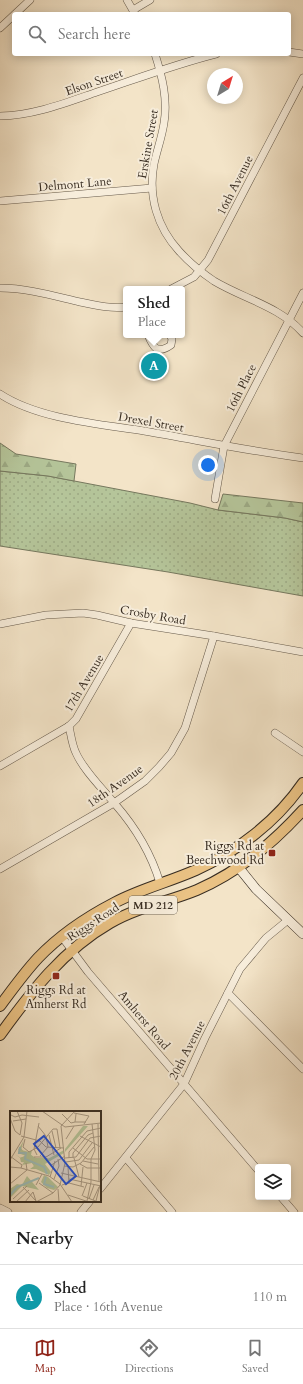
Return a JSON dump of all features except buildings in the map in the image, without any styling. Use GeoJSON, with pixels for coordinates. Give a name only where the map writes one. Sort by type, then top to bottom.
{"type":"FeatureCollection","features":[{"type":"Feature","properties":{"kind":"main road","name":"Riggs Road"},"geometry":{"type":"LineString","coordinates":[[0,1006],[38,958],[62,937],[113,903],[197,869],[227,853],[265,825],[287,804],[303,783]]}},
{"type":"Feature","properties":{"kind":"main road","name":"Riggs Road"},"geometry":{"type":"LineString","coordinates":[[0,1035],[36,988],[54,967],[72,950],[109,924],[126,915],[197,890],[238,868],[274,840],[303,810]]}},
{"type":"Feature","properties":{"kind":"street"},"geometry":{"type":"LineString","coordinates":[[16,12],[30,0]]}},
{"type":"Feature","properties":{"kind":"street"},"geometry":{"type":"LineString","coordinates":[[127,0],[134,12],[150,0]]}},
{"type":"Feature","properties":{"kind":"street"},"geometry":{"type":"LineString","coordinates":[[0,28],[12,16]]}},
{"type":"Feature","properties":{"kind":"street"},"geometry":{"type":"LineString","coordinates":[[291,52],[303,54]]}},
{"type":"Feature","properties":{"kind":"street","name":"Erskine Street"},"geometry":{"type":"LineString","coordinates":[[155,56],[161,71],[166,105],[165,122],[154,163],[152,188],[154,205],[165,232],[180,252],[214,281],[289,319],[303,333]]}},
{"type":"Feature","properties":{"kind":"street","name":"Elson Street"},"geometry":{"type":"LineString","coordinates":[[0,116],[21,115],[46,110],[210,56]]}},
{"type":"Feature","properties":{"kind":"street","name":"16th Avenue"},"geometry":{"type":"LineString","coordinates":[[177,286],[194,277],[208,260],[303,78]]}},
{"type":"Feature","properties":{"kind":"street","name":"Delmont Lane"},"geometry":{"type":"LineString","coordinates":[[0,201],[152,188]]}},
{"type":"Feature","properties":{"kind":"street"},"geometry":{"type":"LineString","coordinates":[[0,288],[28,291],[99,306],[113,308],[123,307]]}},
{"type":"Feature","properties":{"kind":"street","name":"16th Place"},"geometry":{"type":"LineString","coordinates":[[215,499],[224,446],[303,293]]}},
{"type":"Feature","properties":{"kind":"street"},"geometry":{"type":"LineString","coordinates":[[149,338],[153,347],[157,350],[162,350],[171,345],[172,338]]}},
{"type":"Feature","properties":{"kind":"street","name":"Drexel Street"},"geometry":{"type":"LineString","coordinates":[[0,394],[21,405],[57,416],[224,446],[303,458]]}},
{"type":"Feature","properties":{"kind":"street","name":"Crosby Road"},"geometry":{"type":"LineString","coordinates":[[0,624],[46,615],[70,613],[97,615],[131,623],[303,652]]}},
{"type":"Feature","properties":{"kind":"street","name":"17th Avenue"},"geometry":{"type":"LineString","coordinates":[[0,766],[69,726],[76,719],[131,623]]}},
{"type":"Feature","properties":{"kind":"street","name":"18th Avenue"},"geometry":{"type":"LineString","coordinates":[[0,869],[114,803],[145,781],[166,760],[176,745],[188,720],[214,636]]}},
{"type":"Feature","properties":{"kind":"street"},"geometry":{"type":"LineString","coordinates":[[69,726],[75,752],[105,794],[132,825],[144,843],[150,854],[160,883]]}},
{"type":"Feature","properties":{"kind":"street"},"geometry":{"type":"LineString","coordinates":[[275,733],[303,752]]}},
{"type":"Feature","properties":{"kind":"street"},"geometry":{"type":"LineString","coordinates":[[227,853],[256,889],[303,934]]}},
{"type":"Feature","properties":{"kind":"street","name":"20th Avenue"},"geometry":{"type":"LineString","coordinates":[[101,1188],[184,1084],[205,1038],[245,962],[266,938],[288,920]]}},
{"type":"Feature","properties":{"kind":"street","name":"Amherst Road"},"geometry":{"type":"LineString","coordinates":[[62,937],[93,978],[255,1167]]}},
{"type":"Feature","properties":{"kind":"street"},"geometry":{"type":"LineString","coordinates":[[228,993],[303,1070]]}},
{"type":"Feature","properties":{"kind":"street"},"geometry":{"type":"LineString","coordinates":[[126,1158],[172,1212]]}},
{"type":"Feature","properties":{"kind":"street"},"geometry":{"type":"LineString","coordinates":[[284,1200],[294,1212]]}},
{"type":"Feature","properties":{"kind":"street"},"geometry":{"type":"LineString","coordinates":[[81,1212],[89,1202]]}},
{"type":"Feature","properties":{"kind":"street"},"geometry":{"type":"LineString","coordinates":[[0,1208],[8,1212]]}},
{"type":"Feature","properties":{"kind":"green space"},"geometry":{"type":"Polygon","coordinates":[[[0,443],[16,454],[76,464],[74,481],[48,476],[0,471],[0,443]]]}},
{"type":"Feature","properties":{"kind":"green space"},"geometry":{"type":"Polygon","coordinates":[[[0,471],[48,476],[190,503],[218,510],[285,518],[303,522],[303,596],[168,572],[0,546],[0,471]]]}},
{"type":"Feature","properties":{"kind":"green space"},"geometry":{"type":"Polygon","coordinates":[[[223,494],[303,503],[303,522],[285,518],[218,510],[223,494]]]}},
{"type":"Feature","properties":{"kind":"place","name":"Shed"},"geometry":{"type":"Point","coordinates":[154,366]}},
{"type":"Feature","properties":{"kind":"place","name":"Riggs Rd at Beechwood Rd"},"geometry":{"type":"Point","coordinates":[272,853]}},
{"type":"Feature","properties":{"kind":"place","name":"Riggs Rd at Amherst Rd"},"geometry":{"type":"Point","coordinates":[56,976]}}]}
